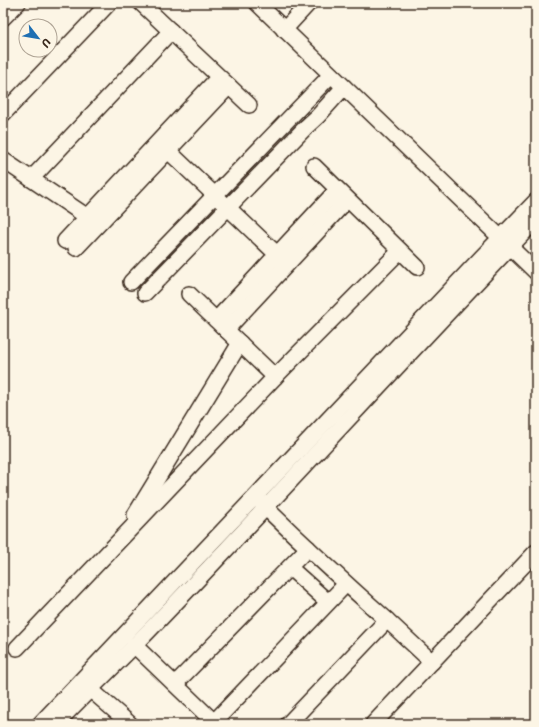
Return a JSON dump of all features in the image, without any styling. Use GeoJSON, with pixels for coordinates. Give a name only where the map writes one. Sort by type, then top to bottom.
{"type":"FeatureCollection","features":[{"type":"Feature","properties":{"kind":"street"},"geometry":{"type":"LineString","coordinates":[[3,18],[18,3]]}},
{"type":"Feature","properties":{"kind":"street"},"geometry":{"type":"LineString","coordinates":[[3,114],[109,3]]}},
{"type":"Feature","properties":{"kind":"street"},"geometry":{"type":"LineString","coordinates":[[141,3],[249,105]]}},
{"type":"Feature","properties":{"kind":"street"},"geometry":{"type":"LineString","coordinates":[[257,3],[536,272]]}},
{"type":"Feature","properties":{"kind":"street"},"geometry":{"type":"LineString","coordinates":[[284,30],[309,3]]}},
{"type":"Feature","properties":{"kind":"street"},"geometry":{"type":"LineString","coordinates":[[31,179],[171,31]]}},
{"type":"Feature","properties":{"kind":"street"},"geometry":{"type":"LineString","coordinates":[[131,282],[331,75]]}},
{"type":"Feature","properties":{"kind":"street"},"geometry":{"type":"LineString","coordinates":[[70,244],[224,81]]}},
{"type":"Feature","properties":{"kind":"street"},"geometry":{"type":"LineString","coordinates":[[145,293],[318,116],[344,87]]}},
{"type":"Feature","properties":{"kind":"street"},"geometry":{"type":"LineString","coordinates":[[293,115],[306,127]]}},
{"type":"Feature","properties":{"kind":"street"},"geometry":{"type":"LineString","coordinates":[[163,146],[282,259]]}},
{"type":"Feature","properties":{"kind":"street"},"geometry":{"type":"LineString","coordinates":[[3,160],[93,221]]}},
{"type":"Feature","properties":{"kind":"street"},"geometry":{"type":"LineString","coordinates":[[314,166],[417,267]]}},
{"type":"Feature","properties":{"kind":"street"},"geometry":{"type":"LineString","coordinates":[[221,325],[342,195]]}},
{"type":"Feature","properties":{"kind":"street"},"geometry":{"type":"LineString","coordinates":[[56,724],[134,645],[261,502],[505,242],[536,201]]}},
{"type":"Feature","properties":{"kind":"street"},"geometry":{"type":"LineString","coordinates":[[505,242],[536,220]]}},
{"type":"Feature","properties":{"kind":"street"},"geometry":{"type":"LineString","coordinates":[[17,648],[275,377],[400,251]]}},
{"type":"Feature","properties":{"kind":"street"},"geometry":{"type":"LineString","coordinates":[[189,294],[275,377]]}},
{"type":"Feature","properties":{"kind":"street"},"geometry":{"type":"LineString","coordinates":[[120,540],[240,343]]}},
{"type":"Feature","properties":{"kind":"street"},"geometry":{"type":"LineString","coordinates":[[261,502],[346,584],[432,662]]}},
{"type":"Feature","properties":{"kind":"street"},"geometry":{"type":"LineString","coordinates":[[40,724],[261,502]]}},
{"type":"Feature","properties":{"kind":"street"},"geometry":{"type":"LineString","coordinates":[[175,684],[308,548]]}},
{"type":"Feature","properties":{"kind":"street"},"geometry":{"type":"LineString","coordinates":[[373,724],[536,552]]}},
{"type":"Feature","properties":{"kind":"street"},"geometry":{"type":"LineString","coordinates":[[290,568],[328,602]]}},
{"type":"Feature","properties":{"kind":"street"},"geometry":{"type":"LineString","coordinates":[[134,645],[215,723],[346,584]]}},
{"type":"Feature","properties":{"kind":"street"},"geometry":{"type":"LineString","coordinates":[[288,724],[387,620]]}},
{"type":"Feature","properties":{"kind":"street"},"geometry":{"type":"LineString","coordinates":[[90,689],[130,724]]}}]}
